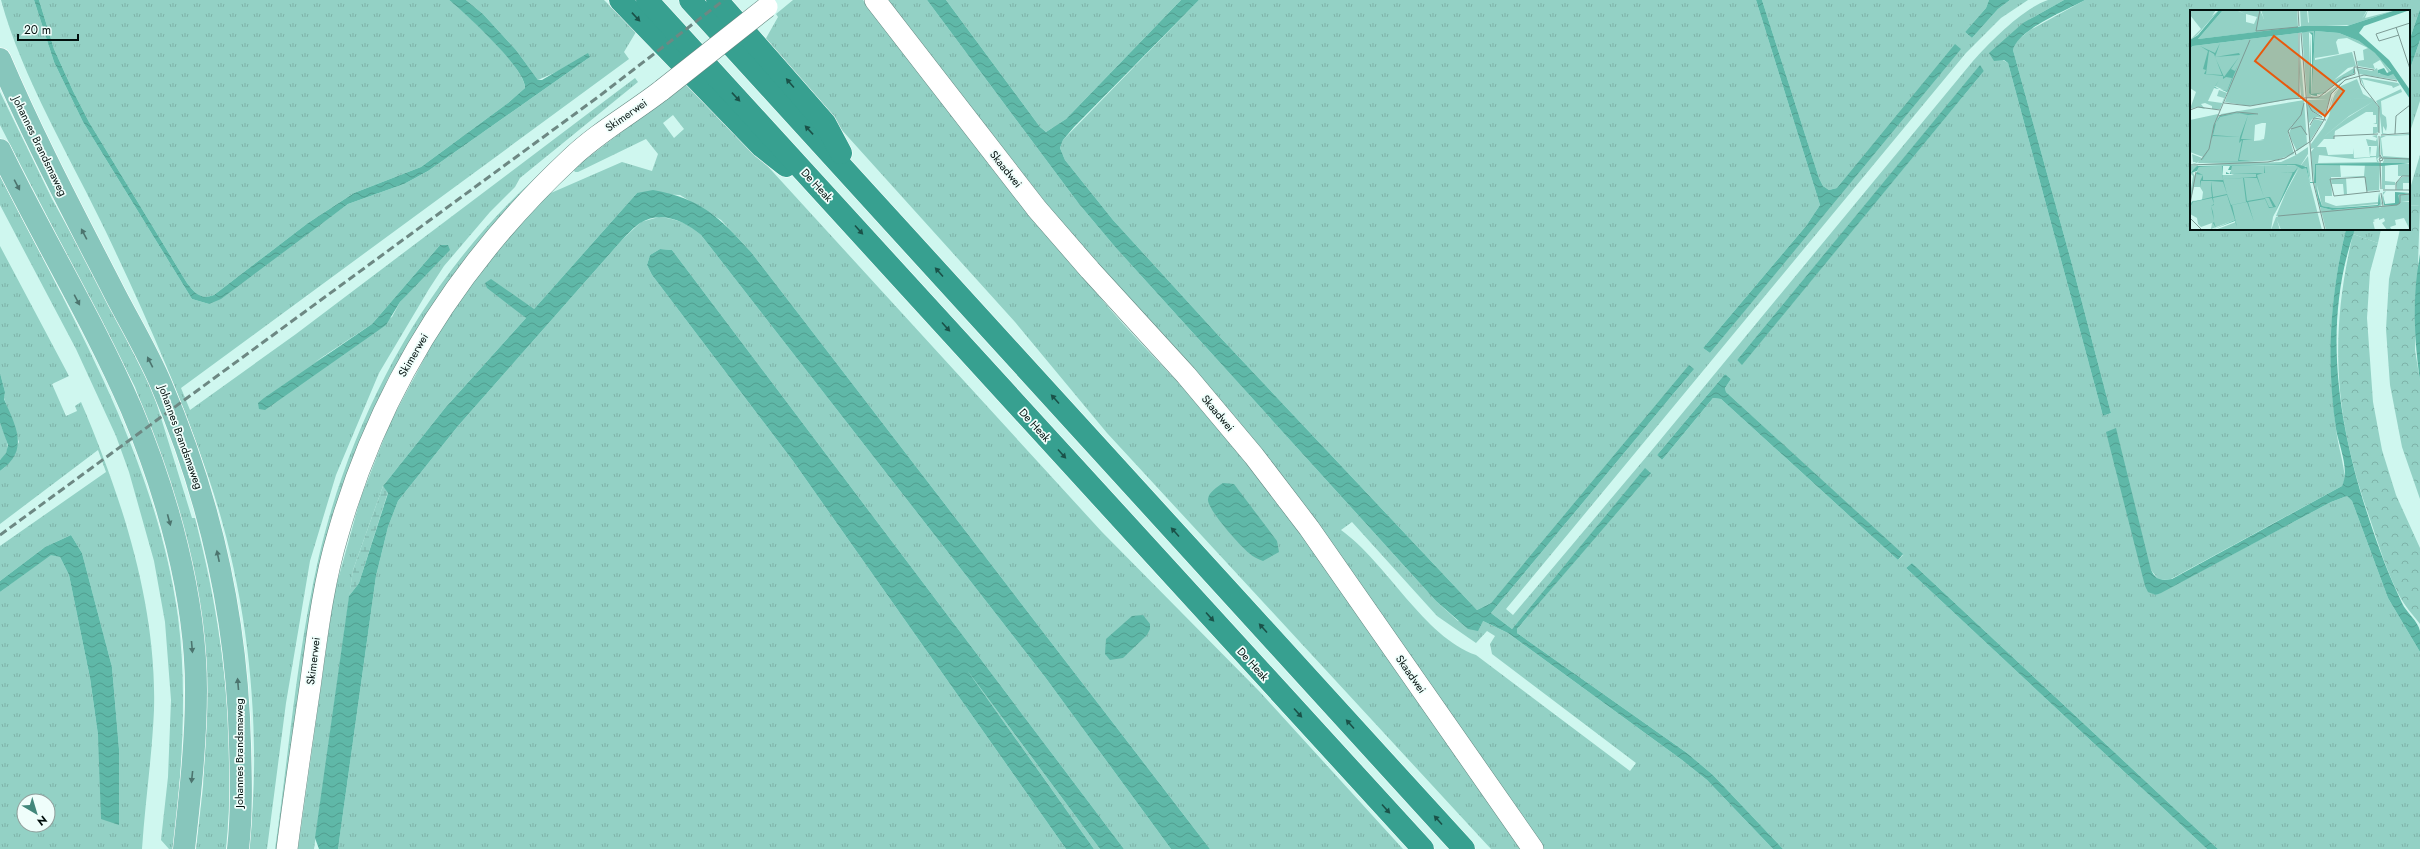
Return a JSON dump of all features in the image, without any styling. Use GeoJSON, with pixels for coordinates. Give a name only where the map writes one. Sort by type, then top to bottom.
{"type":"FeatureCollection","features":[{"type":"Feature","properties":{"kind":"highway"},"geometry":{"type":"LineString","coordinates":[[620,0],[762,147],[832,202]]}},
{"type":"Feature","properties":{"kind":"highway","name":"De Heak"},"geometry":{"type":"LineString","coordinates":[[647,0],[1423,849]]}},
{"type":"Feature","properties":{"kind":"highway"},"geometry":{"type":"LineString","coordinates":[[690,0],[1464,849]]}},
{"type":"Feature","properties":{"kind":"highway"},"geometry":{"type":"LineString","coordinates":[[716,0],[825,123],[854,179]]}},
{"type":"Feature","properties":{"kind":"main road","name":"Johannes Brandsmaweg"},"geometry":{"type":"LineString","coordinates":[[0,59],[56,180],[161,382],[191,461],[208,512],[229,610],[239,685],[241,776],[238,849]]}},
{"type":"Feature","properties":{"kind":"main road"},"geometry":{"type":"LineString","coordinates":[[0,150],[126,396],[158,482],[169,520],[181,567],[190,618],[196,688],[192,773],[184,849]]}},
{"type":"Feature","properties":{"kind":"street","name":"Skaadwei"},"geometry":{"type":"LineString","coordinates":[[875,0],[1038,209],[1090,270],[1186,375],[1254,456],[1313,534],[1533,849]]}},
{"type":"Feature","properties":{"kind":"street","name":"Skimerwei"},"geometry":{"type":"LineString","coordinates":[[287,849],[317,628],[336,543],[362,462],[396,384],[417,344],[449,295],[510,219],[571,157],[619,118],[662,90],[772,4]]}},
{"type":"Feature","properties":{"kind":"green space"},"geometry":{"type":"Polygon","coordinates":[[[1,0],[34,0],[54,62],[83,122],[192,299],[209,304],[348,204],[404,184],[428,171],[590,57],[538,80],[516,50],[483,14],[466,0],[604,0],[636,32],[624,52],[629,59],[181,388],[190,410],[296,334],[635,78],[638,82],[520,178],[515,187],[490,212],[444,266],[379,373],[336,475],[310,561],[286,703],[267,849],[249,849],[253,803],[254,757],[253,710],[249,662],[234,568],[209,479],[187,417],[149,325],[107,234],[35,89],[10,29],[1,0]],[[440,245],[372,324],[315,362],[392,317],[400,302],[448,245],[440,245]]]}},
{"type":"Feature","properties":{"kind":"green space"},"geometry":{"type":"Polygon","coordinates":[[[39,0],[449,0],[481,28],[493,41],[516,68],[525,88],[508,103],[421,167],[354,193],[308,223],[214,295],[205,297],[195,293],[187,283],[89,122],[54,49],[39,0]]]}},
{"type":"Feature","properties":{"kind":"green space"},"geometry":{"type":"Polygon","coordinates":[[[793,0],[863,0],[984,155],[1077,270],[1123,324],[1212,419],[1265,486],[1341,588],[1521,849],[1491,849],[1107,433],[1015,322],[840,128],[765,40],[778,17],[776,14],[793,0]]]}},
{"type":"Feature","properties":{"kind":"green space"},"geometry":{"type":"Polygon","coordinates":[[[887,0],[927,0],[1079,204],[1116,248],[1436,601],[1458,621],[1483,621],[1508,633],[1682,760],[1707,780],[1773,849],[1542,849],[1335,551],[1254,440],[1179,353],[1086,254],[887,0]],[[1352,522],[1341,530],[1358,544],[1439,633],[1457,646],[1476,655],[1630,771],[1636,763],[1492,654],[1490,644],[1495,636],[1487,631],[1476,643],[1437,616],[1352,522]]]}},
{"type":"Feature","properties":{"kind":"green space"},"geometry":{"type":"Polygon","coordinates":[[[946,0],[1181,0],[1066,119],[1046,132],[1040,127],[946,0]]]}},
{"type":"Feature","properties":{"kind":"green space"},"geometry":{"type":"Polygon","coordinates":[[[1199,0],[1756,0],[1820,205],[1806,226],[1703,348],[1710,353],[1832,203],[1837,188],[1829,190],[1823,186],[1819,178],[1762,0],[1989,0],[1986,8],[1965,32],[1972,38],[1998,9],[2010,0],[2028,0],[2001,18],[1966,53],[1506,609],[1513,615],[1647,456],[1973,61],[2008,26],[2038,4],[2048,0],[2064,0],[2030,19],[2001,59],[2008,63],[2103,416],[2111,413],[2013,50],[2014,43],[2030,30],[2085,0],[2420,0],[2420,9],[2410,38],[2410,10],[2190,10],[2190,230],[2346,230],[2336,278],[2333,303],[2331,353],[2333,404],[2345,480],[2342,486],[2171,579],[2159,580],[2151,570],[2156,595],[2331,502],[2347,496],[2352,501],[2388,598],[2420,652],[2420,849],[2218,849],[1912,563],[1906,568],[2207,849],[1783,849],[1713,775],[1687,753],[1517,633],[1517,629],[1650,472],[1645,469],[1512,629],[1491,613],[1694,369],[1491,603],[1477,610],[1218,335],[1113,220],[1065,160],[1060,148],[1063,140],[1199,0]],[[1980,66],[1737,360],[1742,364],[1984,71],[1980,66]],[[1725,374],[1657,455],[1662,460],[1713,398],[1721,399],[1898,560],[1903,555],[1726,392],[1725,388],[1731,379],[1725,374]]]}},
{"type":"Feature","properties":{"kind":"green space"},"geometry":{"type":"Polygon","coordinates":[[[2420,40],[2420,101],[2410,132],[2410,69],[2420,40]]]}},
{"type":"Feature","properties":{"kind":"green space"},"geometry":{"type":"Polygon","coordinates":[[[686,83],[762,160],[1102,532],[1259,691],[1403,849],[1210,849],[751,252],[721,220],[680,195],[637,193],[534,309],[523,315],[526,318],[445,408],[383,486],[353,570],[314,849],[298,849],[334,594],[360,500],[390,423],[447,316],[470,283],[544,196],[622,162],[652,171],[658,154],[646,139],[578,172],[575,172],[573,169],[686,83]],[[673,115],[663,123],[674,138],[684,129],[673,115]]]}},
{"type":"Feature","properties":{"kind":"green space"},"geometry":{"type":"Polygon","coordinates":[[[0,92],[52,199],[100,286],[153,392],[192,518],[195,518],[213,600],[225,682],[230,765],[226,849],[196,849],[203,787],[207,712],[206,657],[170,483],[135,387],[0,125],[0,92]]]}},
{"type":"Feature","properties":{"kind":"green space"},"geometry":{"type":"Polygon","coordinates":[[[2420,155],[2420,206],[2410,205],[2410,189],[2420,155]]]}},
{"type":"Feature","properties":{"kind":"green space"},"geometry":{"type":"Polygon","coordinates":[[[542,172],[482,237],[434,303],[388,378],[355,454],[278,849],[275,849],[299,665],[311,592],[334,502],[352,449],[375,397],[401,346],[431,298],[465,253],[502,211],[542,172]]]}},
{"type":"Feature","properties":{"kind":"green space"},"geometry":{"type":"Polygon","coordinates":[[[0,176],[55,282],[108,390],[131,445],[151,501],[167,558],[178,617],[183,675],[181,762],[174,849],[169,849],[161,840],[168,777],[171,700],[165,622],[154,561],[129,472],[116,436],[76,349],[0,205],[0,176]]]}},
{"type":"Feature","properties":{"kind":"green space"},"geometry":{"type":"Polygon","coordinates":[[[2410,205],[2420,206],[2415,350],[2420,381],[2420,499],[2402,447],[2390,385],[2386,329],[2389,279],[2400,230],[2410,230],[2410,205]]]}},
{"type":"Feature","properties":{"kind":"green space"},"geometry":{"type":"Polygon","coordinates":[[[659,217],[682,222],[701,235],[1045,677],[1171,849],[1124,849],[672,250],[660,249],[650,255],[647,265],[652,275],[793,461],[1066,849],[338,849],[376,576],[388,527],[398,501],[458,426],[622,240],[641,222],[659,217]]]}},
{"type":"Feature","properties":{"kind":"green space"},"geometry":{"type":"Polygon","coordinates":[[[2355,230],[2381,230],[2378,243],[2353,234],[2355,230]]]}},
{"type":"Feature","properties":{"kind":"green space"},"geometry":{"type":"Polygon","coordinates":[[[2353,234],[2378,243],[2370,272],[2367,318],[2373,402],[2382,450],[2396,495],[2420,548],[2420,624],[2401,599],[2391,577],[2359,485],[2349,449],[2339,380],[2338,345],[2340,309],[2345,273],[2353,234]]]}},
{"type":"Feature","properties":{"kind":"green space"},"geometry":{"type":"Polygon","coordinates":[[[0,246],[69,376],[52,384],[66,416],[77,411],[75,406],[81,402],[110,476],[134,553],[150,631],[153,671],[153,728],[142,849],[0,849],[0,592],[51,554],[60,557],[69,575],[90,678],[98,735],[119,824],[119,749],[112,667],[82,553],[71,535],[45,547],[0,581],[0,546],[106,472],[98,450],[0,524],[0,471],[5,467],[19,442],[4,398],[5,392],[0,373],[0,246]]]}},
{"type":"Feature","properties":{"kind":"green space"},"geometry":{"type":"Polygon","coordinates":[[[0,423],[6,438],[7,452],[0,460],[0,423]]]}},
{"type":"Feature","properties":{"kind":"green space"},"geometry":{"type":"Polygon","coordinates":[[[383,486],[388,492],[359,583],[349,596],[353,570],[383,486]]]}},
{"type":"Feature","properties":{"kind":"green space"},"geometry":{"type":"Polygon","coordinates":[[[967,670],[1100,849],[1094,849],[967,670]]]}},
{"type":"Feature","properties":{"kind":"water"},"geometry":{"type":"Polygon","coordinates":[[[34,0],[39,0],[54,49],[89,122],[187,283],[195,293],[205,297],[214,295],[308,223],[354,193],[421,167],[508,103],[525,88],[523,79],[506,55],[449,0],[466,0],[483,14],[516,50],[538,80],[542,80],[588,53],[590,57],[428,171],[404,184],[348,204],[221,299],[209,304],[192,299],[83,122],[54,62],[34,0]]]}},
{"type":"Feature","properties":{"kind":"water"},"geometry":{"type":"Polygon","coordinates":[[[927,0],[946,0],[1040,127],[1046,132],[1066,119],[1181,0],[1199,0],[1063,140],[1060,148],[1065,160],[1113,220],[1218,335],[1477,610],[1491,603],[1689,365],[1694,369],[1491,613],[1512,629],[1645,468],[1651,473],[1517,629],[1517,633],[1687,753],[1713,775],[1783,849],[1773,849],[1707,780],[1682,760],[1508,633],[1483,621],[1478,631],[1468,629],[1436,601],[1116,248],[1079,204],[927,0]]]}},
{"type":"Feature","properties":{"kind":"water"},"geometry":{"type":"Polygon","coordinates":[[[1756,0],[1762,0],[1819,178],[1823,186],[1829,190],[1837,188],[1955,44],[1961,49],[1710,353],[1703,348],[1806,226],[1820,205],[1756,0]]]}},
{"type":"Feature","properties":{"kind":"water"},"geometry":{"type":"Polygon","coordinates":[[[1989,0],[2010,0],[1998,9],[1972,38],[1965,32],[1986,8],[1989,0]]]}},
{"type":"Feature","properties":{"kind":"water"},"geometry":{"type":"Polygon","coordinates":[[[2064,0],[2085,0],[2033,28],[2023,35],[2013,50],[2111,413],[2103,416],[2008,63],[2004,60],[1994,61],[1989,53],[2023,23],[2064,0]]]}},
{"type":"Feature","properties":{"kind":"water"},"geometry":{"type":"Polygon","coordinates":[[[2420,9],[2420,40],[2410,69],[2410,38],[2420,9]]]}},
{"type":"Feature","properties":{"kind":"water"},"geometry":{"type":"Polygon","coordinates":[[[1980,65],[1984,71],[1742,365],[1737,360],[1980,65]]]}},
{"type":"Feature","properties":{"kind":"water"},"geometry":{"type":"Polygon","coordinates":[[[653,190],[670,194],[697,204],[719,219],[751,252],[1210,849],[1171,849],[1045,677],[701,235],[688,225],[664,217],[656,217],[640,223],[622,240],[458,426],[398,501],[388,527],[376,576],[338,849],[319,849],[315,838],[349,596],[359,583],[388,493],[383,486],[445,408],[526,318],[487,288],[485,283],[491,279],[534,309],[637,193],[653,190]]]}},
{"type":"Feature","properties":{"kind":"water"},"geometry":{"type":"Polygon","coordinates":[[[2346,230],[2355,230],[2343,271],[2338,313],[2337,356],[2340,398],[2348,441],[2358,483],[2385,564],[2402,603],[2419,627],[2420,652],[2388,598],[2352,501],[2347,496],[2331,502],[2161,593],[2156,595],[2148,592],[2145,586],[2106,432],[2116,428],[2151,570],[2157,578],[2162,580],[2172,579],[2342,486],[2345,473],[2336,429],[2331,379],[2331,329],[2333,304],[2346,230]]]}},
{"type":"Feature","properties":{"kind":"water"},"geometry":{"type":"Polygon","coordinates":[[[440,245],[448,245],[450,250],[400,302],[386,325],[265,410],[259,409],[258,403],[264,398],[372,324],[440,245]]]}},
{"type":"Feature","properties":{"kind":"water"},"geometry":{"type":"Polygon","coordinates":[[[660,249],[672,250],[1124,849],[1100,849],[967,670],[1094,849],[1066,849],[793,461],[652,275],[647,265],[650,255],[660,249]]]}},
{"type":"Feature","properties":{"kind":"water"},"geometry":{"type":"Polygon","coordinates":[[[2420,254],[2420,381],[2416,349],[2415,302],[2417,270],[2420,254]]]}},
{"type":"Feature","properties":{"kind":"water"},"geometry":{"type":"Polygon","coordinates":[[[0,373],[5,392],[4,399],[16,429],[18,446],[15,455],[0,471],[0,460],[6,453],[8,445],[0,423],[0,373]]]}},
{"type":"Feature","properties":{"kind":"water"},"geometry":{"type":"Polygon","coordinates":[[[1725,374],[1731,379],[1725,388],[1726,392],[1903,554],[1898,560],[1721,399],[1713,398],[1662,460],[1657,455],[1725,374]]]}},
{"type":"Feature","properties":{"kind":"water"},"geometry":{"type":"Polygon","coordinates":[[[1223,483],[1234,484],[1277,541],[1279,552],[1263,561],[1257,559],[1232,536],[1212,510],[1208,499],[1212,492],[1223,483]]]}},
{"type":"Feature","properties":{"kind":"water"},"geometry":{"type":"Polygon","coordinates":[[[71,535],[82,553],[112,667],[119,749],[119,825],[101,819],[98,735],[90,678],[69,575],[60,557],[51,555],[0,592],[0,581],[45,547],[71,535]]]}},
{"type":"Feature","properties":{"kind":"water"},"geometry":{"type":"Polygon","coordinates":[[[1912,563],[2218,849],[2207,849],[1906,568],[1912,563]]]}},
{"type":"Feature","properties":{"kind":"water"},"geometry":{"type":"Polygon","coordinates":[[[1143,615],[1150,624],[1150,629],[1147,635],[1123,658],[1110,660],[1105,654],[1106,639],[1132,616],[1143,615]]]}},
{"type":"Feature","properties":{"kind":"railway"},"geometry":{"type":"LineString","coordinates":[[0,535],[598,97],[724,0]]}}]}
